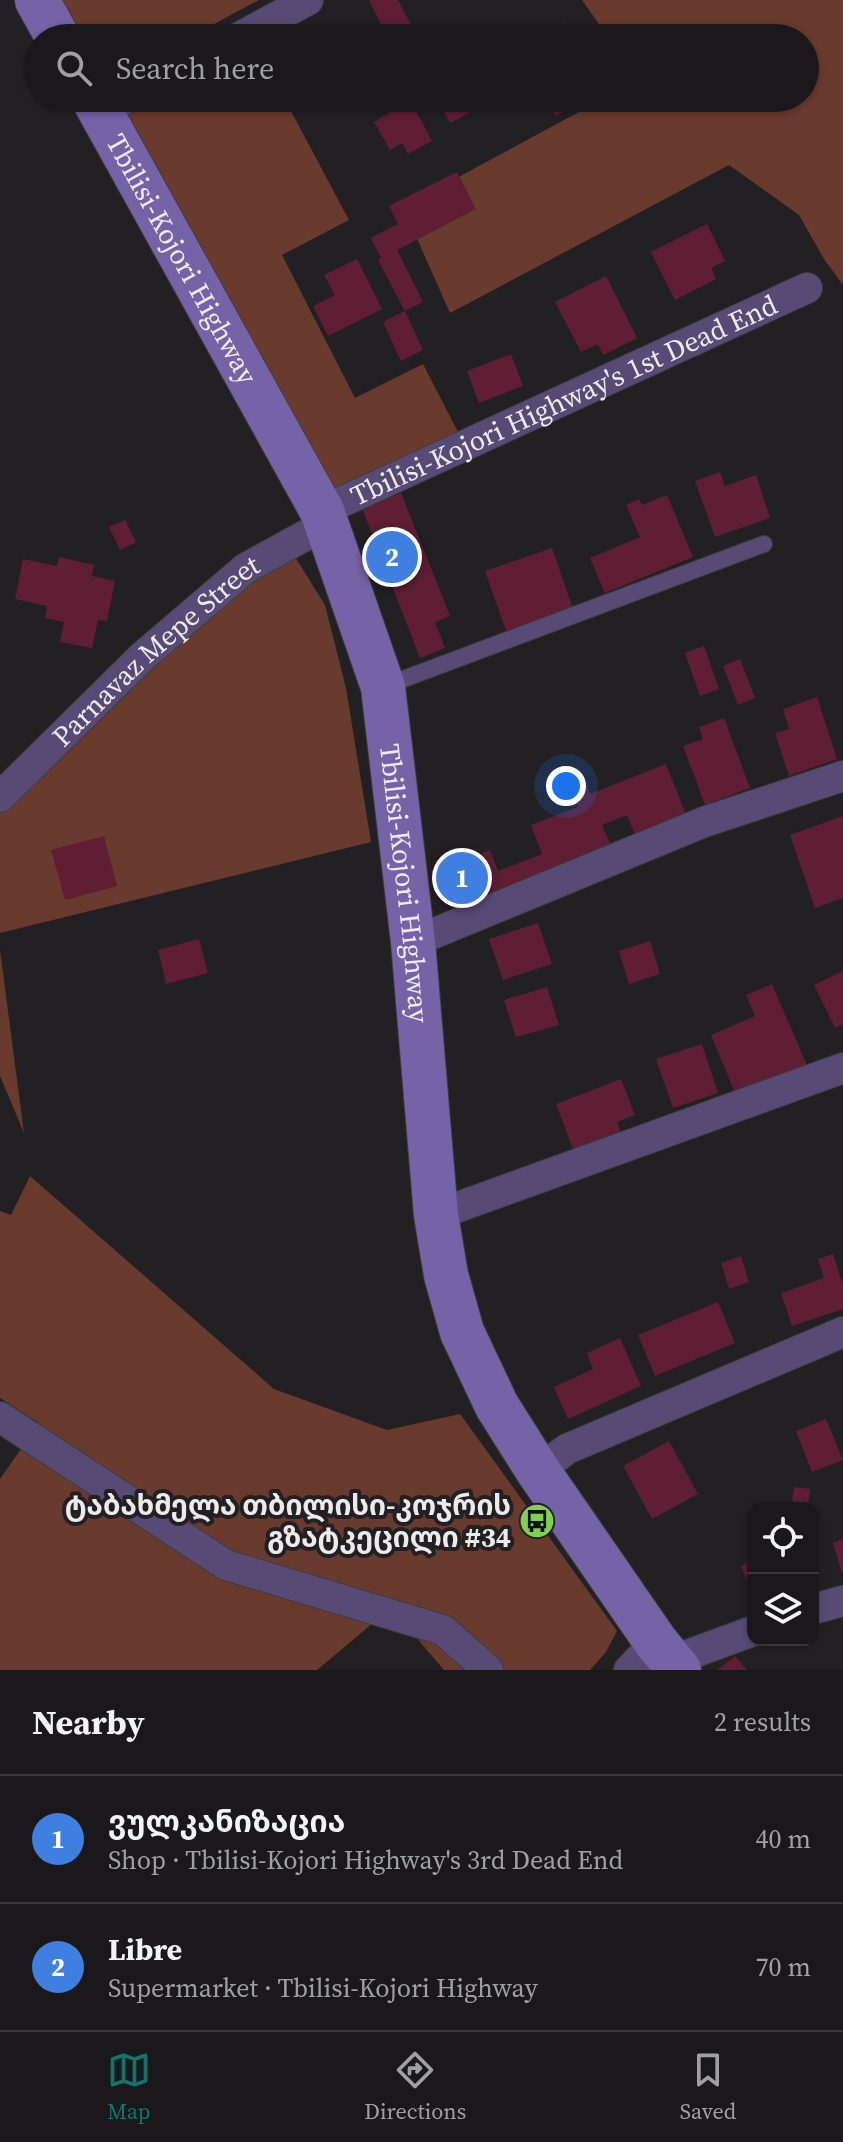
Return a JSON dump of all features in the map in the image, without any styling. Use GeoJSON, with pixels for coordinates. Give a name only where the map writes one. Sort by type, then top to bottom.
{"type":"FeatureCollection","features":[{"type":"Feature","properties":{"kind":"main road"},"geometry":{"type":"LineString","coordinates":[[37,0],[50,24]]}},
{"type":"Feature","properties":{"kind":"main road","name":"Tbilisi-Kojori Highway"},"geometry":{"type":"LineString","coordinates":[[112,112],[325,517],[383,687],[413,942],[436,1215],[446,1275],[462,1332],[497,1406],[659,1661]]}},
{"type":"Feature","properties":{"kind":"street"},"geometry":{"type":"LineString","coordinates":[[264,24],[308,0]]}},
{"type":"Feature","properties":{"kind":"street","name":"Tbilisi-Kojori Highway's 1st Dead End"},"geometry":{"type":"LineString","coordinates":[[325,517],[807,288]]}},
{"type":"Feature","properties":{"kind":"street","name":"Parnavaz Mepe Street"},"geometry":{"type":"LineString","coordinates":[[0,797],[142,657],[246,568],[325,517]]}},
{"type":"Feature","properties":{"kind":"street"},"geometry":{"type":"LineString","coordinates":[[413,942],[704,822],[843,776]]}},
{"type":"Feature","properties":{"kind":"street"},"geometry":{"type":"LineString","coordinates":[[436,1215],[843,1068]]}},
{"type":"Feature","properties":{"kind":"street"},"geometry":{"type":"LineString","coordinates":[[538,1471],[567,1449],[843,1332]]}},
{"type":"Feature","properties":{"kind":"street"},"geometry":{"type":"LineString","coordinates":[[0,1417],[226,1565],[443,1630],[488,1670]]}},
{"type":"Feature","properties":{"kind":"street"},"geometry":{"type":"LineString","coordinates":[[819,1607],[843,1601]]}},
{"type":"Feature","properties":{"kind":"street"},"geometry":{"type":"LineString","coordinates":[[659,1661],[747,1633]]}},
{"type":"Feature","properties":{"kind":"lane"},"geometry":{"type":"LineString","coordinates":[[383,687],[764,544]]}},
{"type":"Feature","properties":{"kind":"shaded area"},"geometry":{"type":"Polygon","coordinates":[[[53,0],[259,0],[214,24],[68,24],[53,0]]]}},
{"type":"Feature","properties":{"kind":"shaded area"},"geometry":{"type":"Polygon","coordinates":[[[582,0],[843,0],[843,285],[799,215],[729,165],[450,313],[403,207],[579,112],[819,112],[819,24],[599,24],[582,0]]]}},
{"type":"Feature","properties":{"kind":"shaded area"},"geometry":{"type":"Polygon","coordinates":[[[132,112],[291,112],[349,220],[282,255],[355,398],[423,364],[458,432],[327,496],[121,118],[132,112]]]}},
{"type":"Feature","properties":{"kind":"shaded area"},"geometry":{"type":"Polygon","coordinates":[[[292,552],[325,605],[346,688],[371,842],[0,933],[0,811],[245,572],[292,552]]]}},
{"type":"Feature","properties":{"kind":"shaded area"},"geometry":{"type":"Polygon","coordinates":[[[0,950],[24,1133],[0,1076],[0,950]]]}},
{"type":"Feature","properties":{"kind":"shaded area"},"geometry":{"type":"Polygon","coordinates":[[[30,1176],[274,1389],[387,1430],[460,1414],[617,1631],[606,1652],[590,1670],[444,1670],[391,1608],[317,1670],[0,1670],[0,1479],[39,1423],[0,1398],[0,1211],[11,1215],[30,1176]]]}},
{"type":"Feature","properties":{"kind":"building"},"geometry":{"type":"Polygon","coordinates":[[[369,0],[398,0],[411,24],[381,24],[369,0]]]}},
{"type":"Feature","properties":{"kind":"building"},"geometry":{"type":"Polygon","coordinates":[[[416,112],[432,141],[408,154],[402,143],[390,150],[374,122],[389,113],[416,112]]]}},
{"type":"Feature","properties":{"kind":"building"},"geometry":{"type":"Polygon","coordinates":[[[444,112],[471,112],[450,123],[444,112]]]}},
{"type":"Feature","properties":{"kind":"building"},"geometry":{"type":"Polygon","coordinates":[[[457,172],[476,209],[397,250],[423,302],[405,311],[378,260],[381,258],[371,238],[398,224],[389,206],[457,172]]]}},
{"type":"Feature","properties":{"kind":"building"},"geometry":{"type":"Polygon","coordinates":[[[707,224],[725,261],[711,268],[716,279],[675,300],[651,252],[707,224]]]}},
{"type":"Feature","properties":{"kind":"building"},"geometry":{"type":"Polygon","coordinates":[[[357,259],[382,309],[328,336],[313,306],[335,295],[324,275],[357,259]]]}},
{"type":"Feature","properties":{"kind":"building"},"geometry":{"type":"Polygon","coordinates":[[[606,276],[637,338],[603,355],[598,344],[581,352],[555,302],[606,276]]]}},
{"type":"Feature","properties":{"kind":"building"},"geometry":{"type":"Polygon","coordinates":[[[405,311],[423,350],[401,361],[383,322],[405,311]]]}},
{"type":"Feature","properties":{"kind":"building"},"geometry":{"type":"Polygon","coordinates":[[[511,354],[523,386],[479,403],[467,371],[511,354]]]}},
{"type":"Feature","properties":{"kind":"building"},"geometry":{"type":"Polygon","coordinates":[[[720,472],[725,486],[756,475],[770,518],[715,537],[695,481],[720,472]]]}},
{"type":"Feature","properties":{"kind":"building"},"geometry":{"type":"Polygon","coordinates":[[[401,493],[450,616],[435,622],[445,648],[420,658],[362,508],[401,493]]]}},
{"type":"Feature","properties":{"kind":"building"},"geometry":{"type":"Polygon","coordinates":[[[667,495],[693,557],[605,593],[590,558],[640,537],[626,505],[639,499],[642,505],[667,495]]]}},
{"type":"Feature","properties":{"kind":"building"},"geometry":{"type":"Polygon","coordinates":[[[125,520],[136,542],[120,550],[109,527],[125,520]]]}},
{"type":"Feature","properties":{"kind":"building"},"geometry":{"type":"Polygon","coordinates":[[[552,548],[573,609],[506,631],[485,571],[552,548]]]}},
{"type":"Feature","properties":{"kind":"building"},"geometry":{"type":"Polygon","coordinates":[[[59,557],[94,565],[92,576],[115,581],[107,621],[98,620],[92,648],[60,642],[64,622],[45,618],[47,606],[15,599],[23,559],[57,566],[59,557]]]}},
{"type":"Feature","properties":{"kind":"building"},"geometry":{"type":"Polygon","coordinates":[[[704,646],[719,689],[700,696],[685,653],[704,646]]]}},
{"type":"Feature","properties":{"kind":"building"},"geometry":{"type":"Polygon","coordinates":[[[740,659],[755,698],[738,705],[723,666],[740,659]]]}},
{"type":"Feature","properties":{"kind":"building"},"geometry":{"type":"Polygon","coordinates":[[[817,697],[837,759],[789,776],[775,733],[789,729],[783,709],[817,697]]]}},
{"type":"Feature","properties":{"kind":"building"},"geometry":{"type":"Polygon","coordinates":[[[724,718],[750,788],[705,805],[683,746],[703,739],[699,727],[724,718]]]}},
{"type":"Feature","properties":{"kind":"building"},"geometry":{"type":"Polygon","coordinates":[[[666,764],[686,815],[635,835],[627,815],[602,825],[611,846],[462,907],[451,866],[490,850],[498,871],[542,854],[531,825],[578,807],[572,791],[587,785],[590,794],[666,764]]]}},
{"type":"Feature","properties":{"kind":"building"},"geometry":{"type":"Polygon","coordinates":[[[843,816],[843,898],[815,908],[790,835],[843,816]]]}},
{"type":"Feature","properties":{"kind":"building"},"geometry":{"type":"Polygon","coordinates":[[[104,836],[117,886],[65,900],[51,850],[104,836]]]}},
{"type":"Feature","properties":{"kind":"building"},"geometry":{"type":"Polygon","coordinates":[[[538,923],[552,964],[503,980],[489,939],[538,923]]]}},
{"type":"Feature","properties":{"kind":"building"},"geometry":{"type":"Polygon","coordinates":[[[199,939],[208,973],[166,984],[158,950],[199,939]]]}},
{"type":"Feature","properties":{"kind":"building"},"geometry":{"type":"Polygon","coordinates":[[[650,941],[660,974],[629,984],[619,951],[650,941]]]}},
{"type":"Feature","properties":{"kind":"building"},"geometry":{"type":"Polygon","coordinates":[[[843,971],[843,1024],[835,1028],[814,985],[843,971]]]}},
{"type":"Feature","properties":{"kind":"building"},"geometry":{"type":"Polygon","coordinates":[[[772,984],[809,1070],[738,1100],[711,1035],[755,1016],[746,995],[772,984]]]}},
{"type":"Feature","properties":{"kind":"building"},"geometry":{"type":"Polygon","coordinates":[[[547,987],[559,1025],[516,1037],[504,1000],[547,987]]]}},
{"type":"Feature","properties":{"kind":"building"},"geometry":{"type":"Polygon","coordinates":[[[702,1044],[718,1093],[673,1108],[656,1059],[702,1044]]]}},
{"type":"Feature","properties":{"kind":"building"},"geometry":{"type":"Polygon","coordinates":[[[621,1079],[635,1115],[617,1122],[624,1141],[577,1160],[556,1104],[621,1079]]]}},
{"type":"Feature","properties":{"kind":"building"},"geometry":{"type":"Polygon","coordinates":[[[833,1254],[843,1285],[843,1309],[792,1326],[781,1293],[824,1278],[818,1259],[833,1254]]]}},
{"type":"Feature","properties":{"kind":"building"},"geometry":{"type":"Polygon","coordinates":[[[741,1256],[749,1282],[729,1289],[721,1263],[741,1256]]]}},
{"type":"Feature","properties":{"kind":"building"},"geometry":{"type":"Polygon","coordinates":[[[718,1302],[735,1343],[655,1376],[638,1335],[718,1302]]]}},
{"type":"Feature","properties":{"kind":"building"},"geometry":{"type":"Polygon","coordinates":[[[620,1338],[641,1386],[568,1419],[554,1387],[593,1369],[587,1353],[620,1338]]]}},
{"type":"Feature","properties":{"kind":"building"},"geometry":{"type":"Polygon","coordinates":[[[826,1419],[843,1460],[812,1472],[796,1431],[826,1419]]]}},
{"type":"Feature","properties":{"kind":"building"},"geometry":{"type":"Polygon","coordinates":[[[669,1441],[698,1494],[652,1519],[623,1466],[669,1441]]]}},
{"type":"Feature","properties":{"kind":"building"},"geometry":{"type":"Polygon","coordinates":[[[794,1487],[810,1489],[808,1502],[792,1501],[794,1487]]]}},
{"type":"Feature","properties":{"kind":"building"},"geometry":{"type":"Polygon","coordinates":[[[843,1539],[843,1573],[842,1573],[833,1543],[843,1539]]]}},
{"type":"Feature","properties":{"kind":"building"},"geometry":{"type":"Polygon","coordinates":[[[747,1564],[747,1580],[741,1566],[747,1564]]]}},
{"type":"Feature","properties":{"kind":"building"},"geometry":{"type":"Polygon","coordinates":[[[735,1656],[747,1670],[717,1670],[735,1656]]]}},
{"type":"Feature","properties":{"kind":"place","name":"Libre"},"geometry":{"type":"Point","coordinates":[392,557]}},
{"type":"Feature","properties":{"kind":"place","name":"ვულკანიზაცია"},"geometry":{"type":"Point","coordinates":[462,878]}},
{"type":"Feature","properties":{"kind":"place","name":"ტაბახმელა თბილისი-კოჯრის გზატკეცილი #34"},"geometry":{"type":"Point","coordinates":[537,1521]}}]}
